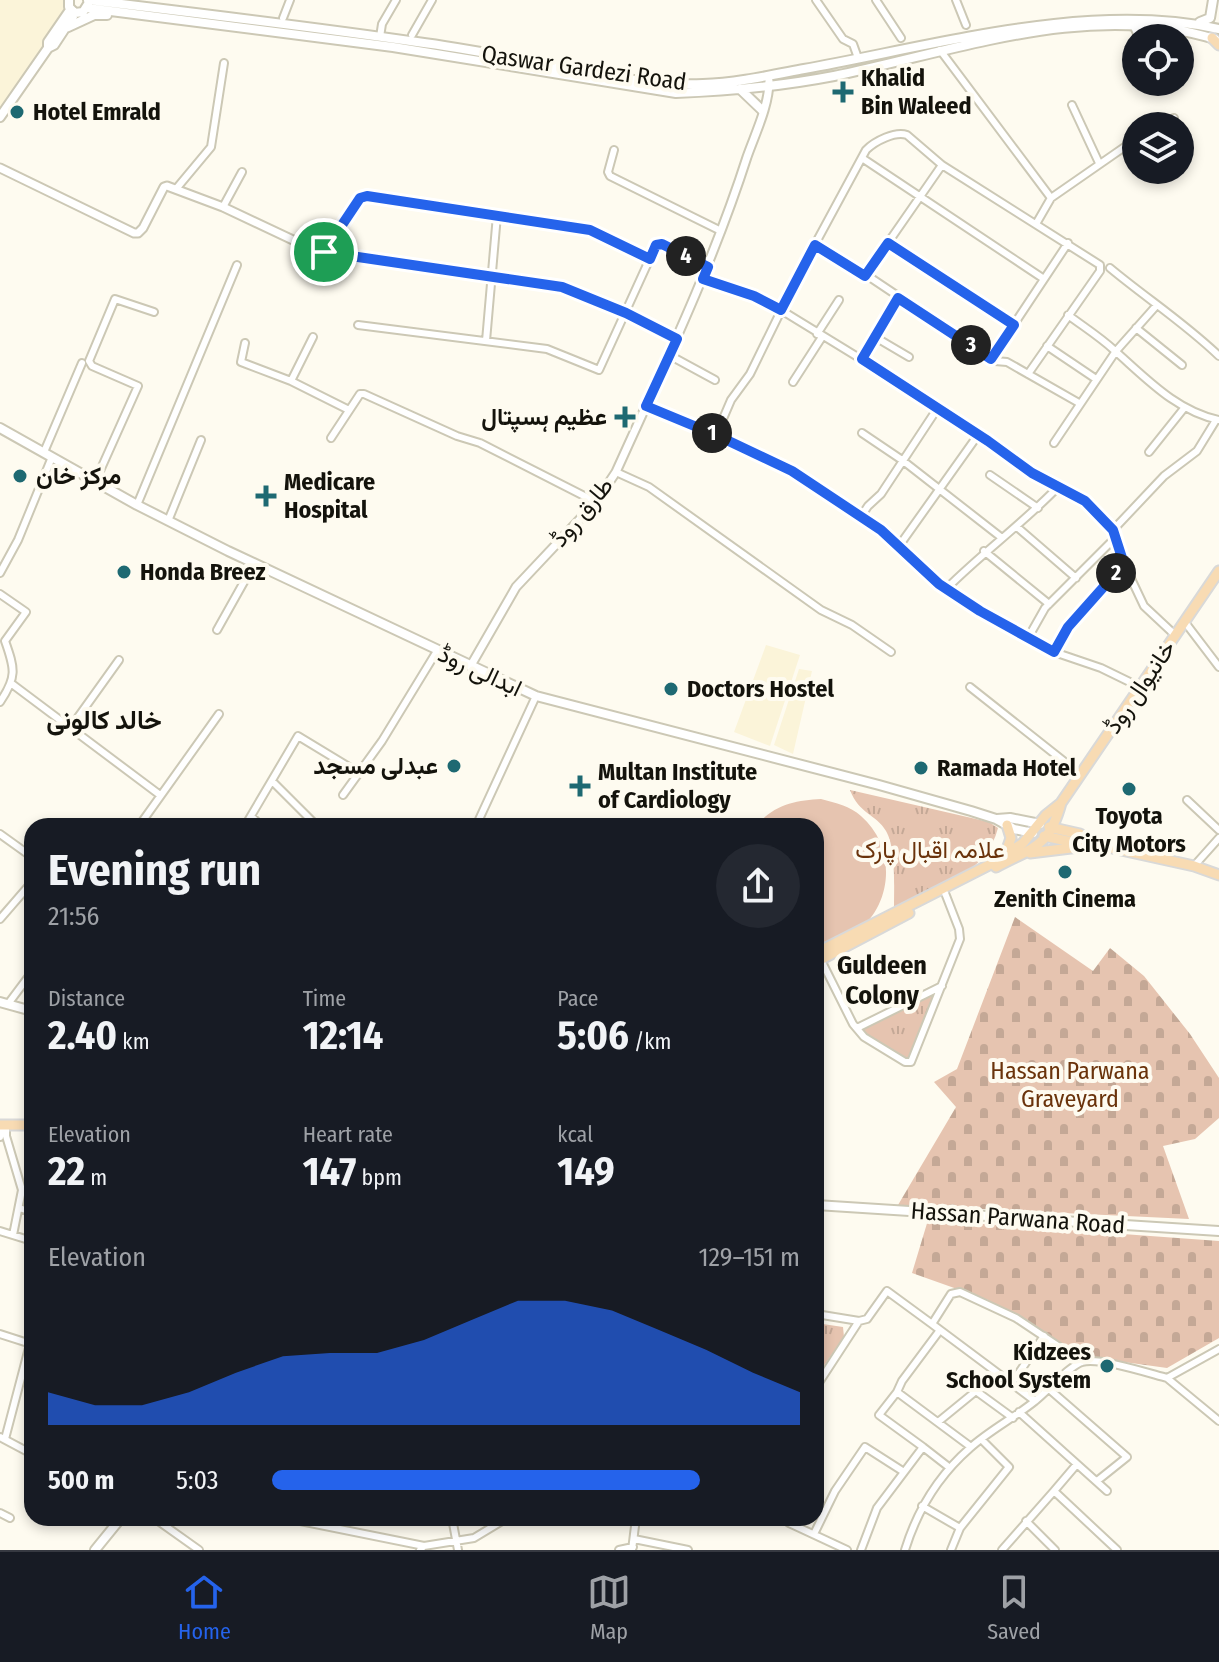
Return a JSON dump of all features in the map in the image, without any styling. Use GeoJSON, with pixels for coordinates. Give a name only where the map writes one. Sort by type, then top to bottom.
{"type":"FeatureCollection","features":[{"type":"Feature","properties":{"kind":"main road"},"geometry":{"type":"LineString","coordinates":[[1199,23],[1210,18],[1213,0]]}},
{"type":"Feature","properties":{"kind":"main road","name":"Qaswar Gardezi Road"},"geometry":{"type":"LineString","coordinates":[[87,3],[380,37],[662,83],[704,84],[858,58],[951,35],[1069,14],[1158,14],[1219,29]]}},
{"type":"Feature","properties":{"kind":"main road"},"geometry":{"type":"LineString","coordinates":[[68,6],[83,12],[87,3],[120,14]]}},
{"type":"Feature","properties":{"kind":"main road"},"geometry":{"type":"LineString","coordinates":[[0,117],[65,28],[68,6]]}},
{"type":"Feature","properties":{"kind":"main road"},"geometry":{"type":"LineString","coordinates":[[48,48],[48,42],[68,6]]}},
{"type":"Feature","properties":{"kind":"main road"},"geometry":{"type":"LineString","coordinates":[[65,28],[94,15],[120,14],[393,47],[676,93],[769,86],[835,75],[989,35],[1108,19],[1190,29],[1217,42]]}},
{"type":"Feature","properties":{"kind":"main road"},"geometry":{"type":"LineString","coordinates":[[740,89],[762,110]]}},
{"type":"Feature","properties":{"kind":"main road","name":"ابدالی روڈ"},"geometry":{"type":"LineString","coordinates":[[0,428],[168,521],[536,696],[879,785],[996,819]]}},
{"type":"Feature","properties":{"kind":"main road","name":"خانیوال روڈ"},"geometry":{"type":"LineString","coordinates":[[990,868],[1033,833],[1061,803],[1219,571]]}},
{"type":"Feature","properties":{"kind":"main road","name":"خانیوال روڈ"},"geometry":{"type":"LineString","coordinates":[[1047,837],[1061,803]]}},
{"type":"Feature","properties":{"kind":"main road"},"geometry":{"type":"LineString","coordinates":[[996,819],[1010,818],[1080,834],[1094,844]]}},
{"type":"Feature","properties":{"kind":"main road"},"geometry":{"type":"LineString","coordinates":[[996,819],[1047,837],[1194,866],[1219,875]]}},
{"type":"Feature","properties":{"kind":"main road"},"geometry":{"type":"LineString","coordinates":[[1005,855],[1011,838],[1007,825]]}},
{"type":"Feature","properties":{"kind":"main road"},"geometry":{"type":"LineString","coordinates":[[824,955],[990,868],[1024,854],[1047,837]]}},
{"type":"Feature","properties":{"kind":"main road"},"geometry":{"type":"LineString","coordinates":[[1024,854],[1094,844]]}},
{"type":"Feature","properties":{"kind":"main road"},"geometry":{"type":"LineString","coordinates":[[852,939],[990,868]]}},
{"type":"Feature","properties":{"kind":"main road"},"geometry":{"type":"LineString","coordinates":[[4,1003],[24,1009]]}},
{"type":"Feature","properties":{"kind":"main road"},"geometry":{"type":"LineString","coordinates":[[2,1125],[24,1125]]}},
{"type":"Feature","properties":{"kind":"main road","name":"Hassan Parwana Road"},"geometry":{"type":"LineString","coordinates":[[824,1206],[1219,1231]]}},
{"type":"Feature","properties":{"kind":"main road"},"geometry":{"type":"LineString","coordinates":[[95,1550],[114,1526]]}},
{"type":"Feature","properties":{"kind":"street"},"geometry":{"type":"LineString","coordinates":[[283,18],[290,0]]}},
{"type":"Feature","properties":{"kind":"street"},"geometry":{"type":"LineString","coordinates":[[380,37],[382,24],[396,0]]}},
{"type":"Feature","properties":{"kind":"street"},"geometry":{"type":"LineString","coordinates":[[412,35],[432,0]]}},
{"type":"Feature","properties":{"kind":"street"},"geometry":{"type":"LineString","coordinates":[[816,0],[843,39],[853,44],[858,58]]}},
{"type":"Feature","properties":{"kind":"street"},"geometry":{"type":"LineString","coordinates":[[876,0],[901,38]]}},
{"type":"Feature","properties":{"kind":"street"},"geometry":{"type":"LineString","coordinates":[[956,0],[966,25]]}},
{"type":"Feature","properties":{"kind":"street"},"geometry":{"type":"LineString","coordinates":[[938,48],[1051,198]]}},
{"type":"Feature","properties":{"kind":"street"},"geometry":{"type":"LineString","coordinates":[[176,189],[211,147],[224,63]]}},
{"type":"Feature","properties":{"kind":"street","name":"طارق روڈ"},"geometry":{"type":"LineString","coordinates":[[470,667],[516,587],[596,502],[616,472],[708,267],[762,110],[769,86],[768,75]]}},
{"type":"Feature","properties":{"kind":"street"},"geometry":{"type":"LineString","coordinates":[[1072,105],[1099,163]]}},
{"type":"Feature","properties":{"kind":"street"},"geometry":{"type":"LineString","coordinates":[[716,435],[731,400],[750,374],[862,158],[870,146],[904,133],[942,165],[1101,267],[1028,374]]}},
{"type":"Feature","properties":{"kind":"street"},"geometry":{"type":"LineString","coordinates":[[1036,224],[1051,198],[1122,148]]}},
{"type":"Feature","properties":{"kind":"street"},"geometry":{"type":"LineString","coordinates":[[614,150],[608,172],[610,176],[721,231]]}},
{"type":"Feature","properties":{"kind":"street"},"geometry":{"type":"LineString","coordinates":[[862,158],[1044,279]]}},
{"type":"Feature","properties":{"kind":"street"},"geometry":{"type":"LineString","coordinates":[[865,276],[942,165]]}},
{"type":"Feature","properties":{"kind":"street"},"geometry":{"type":"LineString","coordinates":[[0,168],[134,233],[143,228],[164,187],[176,189],[223,207],[312,249],[562,287],[626,313],[677,339]]}},
{"type":"Feature","properties":{"kind":"street"},"geometry":{"type":"LineString","coordinates":[[223,207],[242,172]]}},
{"type":"Feature","properties":{"kind":"street"},"geometry":{"type":"LineString","coordinates":[[324,252],[364,196],[590,230],[650,259]]}},
{"type":"Feature","properties":{"kind":"street"},"geometry":{"type":"LineString","coordinates":[[486,341],[497,215]]}},
{"type":"Feature","properties":{"kind":"street"},"geometry":{"type":"LineString","coordinates":[[888,243],[1014,325]]}},
{"type":"Feature","properties":{"kind":"street"},"geometry":{"type":"LineString","coordinates":[[991,359],[1068,243]]}},
{"type":"Feature","properties":{"kind":"street"},"geometry":{"type":"LineString","coordinates":[[358,325],[560,352],[599,370],[659,244],[708,267]]}},
{"type":"Feature","properties":{"kind":"street"},"geometry":{"type":"LineString","coordinates":[[815,245],[991,359],[998,363],[1007,362],[1079,403]]}},
{"type":"Feature","properties":{"kind":"street"},"geometry":{"type":"LineString","coordinates":[[137,505],[237,265]]}},
{"type":"Feature","properties":{"kind":"street"},"geometry":{"type":"LineString","coordinates":[[1110,268],[1156,306],[1201,337],[1219,356]]}},
{"type":"Feature","properties":{"kind":"street"},"geometry":{"type":"LineString","coordinates":[[703,279],[754,296],[781,310],[862,359],[1057,488],[1085,501],[1114,534],[1117,549],[1144,606],[1175,635]]}},
{"type":"Feature","properties":{"kind":"street"},"geometry":{"type":"LineString","coordinates":[[862,359],[898,298]]}},
{"type":"Feature","properties":{"kind":"street"},"geometry":{"type":"LineString","coordinates":[[95,482],[138,389],[136,384],[92,366],[89,361],[115,299],[154,312]]}},
{"type":"Feature","properties":{"kind":"street"},"geometry":{"type":"LineString","coordinates":[[793,382],[839,300]]}},
{"type":"Feature","properties":{"kind":"street"},"geometry":{"type":"LineString","coordinates":[[1054,443],[1116,351],[1156,306]]}},
{"type":"Feature","properties":{"kind":"street"},"geometry":{"type":"LineString","coordinates":[[1028,638],[1049,604],[1076,578],[1164,476],[1197,451],[1217,420],[1185,407],[1150,384],[1116,351],[1068,315]]}},
{"type":"Feature","properties":{"kind":"street"},"geometry":{"type":"LineString","coordinates":[[1136,328],[1182,365]]}},
{"type":"Feature","properties":{"kind":"street"},"geometry":{"type":"LineString","coordinates":[[291,381],[313,337]]}},
{"type":"Feature","properties":{"kind":"street"},"geometry":{"type":"LineString","coordinates":[[875,337],[909,357]]}},
{"type":"Feature","properties":{"kind":"street"},"geometry":{"type":"LineString","coordinates":[[245,343],[241,362],[291,381],[349,410]]}},
{"type":"Feature","properties":{"kind":"street"},"geometry":{"type":"LineString","coordinates":[[1047,346],[1096,379]]}},
{"type":"Feature","properties":{"kind":"street"},"geometry":{"type":"LineString","coordinates":[[669,355],[715,380]]}},
{"type":"Feature","properties":{"kind":"street"},"geometry":{"type":"LineString","coordinates":[[0,573],[18,540],[82,363]]}},
{"type":"Feature","properties":{"kind":"street"},"geometry":{"type":"LineString","coordinates":[[331,438],[360,394],[368,395],[480,443],[596,502]]}},
{"type":"Feature","properties":{"kind":"street"},"geometry":{"type":"LineString","coordinates":[[646,406],[792,471],[881,530],[946,589],[1054,652],[1101,668],[1142,688]]}},
{"type":"Feature","properties":{"kind":"street"},"geometry":{"type":"LineString","coordinates":[[1149,452],[1185,407]]}},
{"type":"Feature","properties":{"kind":"street"},"geometry":{"type":"LineString","coordinates":[[860,518],[881,494],[937,409]]}},
{"type":"Feature","properties":{"kind":"street"},"geometry":{"type":"LineString","coordinates":[[862,433],[1002,538]]}},
{"type":"Feature","properties":{"kind":"street"},"geometry":{"type":"LineString","coordinates":[[899,546],[978,435]]}},
{"type":"Feature","properties":{"kind":"street"},"geometry":{"type":"LineString","coordinates":[[168,521],[201,440]]}},
{"type":"Feature","properties":{"kind":"street"},"geometry":{"type":"LineString","coordinates":[[616,472],[649,487],[821,610],[852,625],[891,652]]}},
{"type":"Feature","properties":{"kind":"street"},"geometry":{"type":"LineString","coordinates":[[990,475],[1038,508]]}},
{"type":"Feature","properties":{"kind":"street"},"geometry":{"type":"LineString","coordinates":[[946,589],[984,551],[1017,527],[1057,488]]}},
{"type":"Feature","properties":{"kind":"street"},"geometry":{"type":"LineString","coordinates":[[1017,527],[1076,578]]}},
{"type":"Feature","properties":{"kind":"street"},"geometry":{"type":"LineString","coordinates":[[984,551],[1049,604]]}},
{"type":"Feature","properties":{"kind":"street"},"geometry":{"type":"LineString","coordinates":[[217,630],[254,564]]}},
{"type":"Feature","properties":{"kind":"street"},"geometry":{"type":"LineString","coordinates":[[1054,652],[1068,627],[1124,564]]}},
{"type":"Feature","properties":{"kind":"street"},"geometry":{"type":"LineString","coordinates":[[0,594],[26,612],[5,641],[14,666],[12,684],[0,702]]}},
{"type":"Feature","properties":{"kind":"street"},"geometry":{"type":"LineString","coordinates":[[1184,621],[1219,667]]}},
{"type":"Feature","properties":{"kind":"street"},"geometry":{"type":"LineString","coordinates":[[343,795],[437,651]]}},
{"type":"Feature","properties":{"kind":"street"},"geometry":{"type":"LineString","coordinates":[[71,727],[119,660]]}},
{"type":"Feature","properties":{"kind":"street"},"geometry":{"type":"LineString","coordinates":[[12,684],[160,795]]}},
{"type":"Feature","properties":{"kind":"street"},"geometry":{"type":"LineString","coordinates":[[970,687],[1080,774]]}},
{"type":"Feature","properties":{"kind":"street"},"geometry":{"type":"LineString","coordinates":[[480,818],[536,696]]}},
{"type":"Feature","properties":{"kind":"street"},"geometry":{"type":"LineString","coordinates":[[144,818],[219,714]]}},
{"type":"Feature","properties":{"kind":"street"},"geometry":{"type":"LineString","coordinates":[[251,816],[298,736],[359,773]]}},
{"type":"Feature","properties":{"kind":"street"},"geometry":{"type":"LineString","coordinates":[[272,781],[309,818]]}},
{"type":"Feature","properties":{"kind":"street"},"geometry":{"type":"LineString","coordinates":[[1187,800],[1219,830]]}},
{"type":"Feature","properties":{"kind":"street"},"geometry":{"type":"LineString","coordinates":[[0,834],[24,851]]}},
{"type":"Feature","properties":{"kind":"street"},"geometry":{"type":"LineString","coordinates":[[1194,866],[1219,838]]}},
{"type":"Feature","properties":{"kind":"street"},"geometry":{"type":"LineString","coordinates":[[0,919],[24,891]]}},
{"type":"Feature","properties":{"kind":"street"},"geometry":{"type":"LineString","coordinates":[[824,969],[864,1037],[905,1062],[911,1062],[960,934],[945,893]]}},
{"type":"Feature","properties":{"kind":"street"},"geometry":{"type":"LineString","coordinates":[[4,1003],[24,981]]}},
{"type":"Feature","properties":{"kind":"street"},"geometry":{"type":"LineString","coordinates":[[857,1028],[942,986]]}},
{"type":"Feature","properties":{"kind":"street"},"geometry":{"type":"LineString","coordinates":[[0,1137],[2,1125]]}},
{"type":"Feature","properties":{"kind":"street"},"geometry":{"type":"LineString","coordinates":[[2,1125],[22,1190],[13,1235]]}},
{"type":"Feature","properties":{"kind":"street"},"geometry":{"type":"LineString","coordinates":[[19,1208],[24,1210]]}},
{"type":"Feature","properties":{"kind":"street"},"geometry":{"type":"LineString","coordinates":[[0,1231],[24,1238]]}},
{"type":"Feature","properties":{"kind":"street"},"geometry":{"type":"LineString","coordinates":[[824,1315],[859,1321],[867,1319],[887,1291],[1035,1401]]}},
{"type":"Feature","properties":{"kind":"street"},"geometry":{"type":"LineString","coordinates":[[932,1324],[951,1294],[960,1292],[1007,1313],[1082,1362],[1115,1365],[1167,1378],[1219,1421]]}},
{"type":"Feature","properties":{"kind":"street"},"geometry":{"type":"LineString","coordinates":[[824,1375],[859,1321]]}},
{"type":"Feature","properties":{"kind":"street"},"geometry":{"type":"LineString","coordinates":[[940,1330],[879,1415],[950,1468]]}},
{"type":"Feature","properties":{"kind":"street"},"geometry":{"type":"LineString","coordinates":[[0,1334],[24,1342]]}},
{"type":"Feature","properties":{"kind":"street"},"geometry":{"type":"LineString","coordinates":[[1012,1383],[1044,1336]]}},
{"type":"Feature","properties":{"kind":"street"},"geometry":{"type":"LineString","coordinates":[[1167,1378],[1219,1349]]}},
{"type":"Feature","properties":{"kind":"street"},"geometry":{"type":"LineString","coordinates":[[905,1550],[922,1506],[950,1468],[971,1447],[1013,1418],[1082,1362]]}},
{"type":"Feature","properties":{"kind":"street"},"geometry":{"type":"LineString","coordinates":[[24,1367],[2,1438],[24,1449]]}},
{"type":"Feature","properties":{"kind":"street"},"geometry":{"type":"LineString","coordinates":[[1049,1389],[1127,1457],[1097,1481]]}},
{"type":"Feature","properties":{"kind":"street"},"geometry":{"type":"LineString","coordinates":[[938,1422],[976,1391],[1013,1418]]}},
{"type":"Feature","properties":{"kind":"street"},"geometry":{"type":"LineString","coordinates":[[897,1392],[971,1447]]}},
{"type":"Feature","properties":{"kind":"street"},"geometry":{"type":"LineString","coordinates":[[1019,1412],[1107,1491]]}},
{"type":"Feature","properties":{"kind":"street"},"geometry":{"type":"LineString","coordinates":[[951,1550],[960,1528],[1009,1467],[981,1439]]}},
{"type":"Feature","properties":{"kind":"street"},"geometry":{"type":"LineString","coordinates":[[824,1514],[835,1491],[865,1447],[904,1472]]}},
{"type":"Feature","properties":{"kind":"street"},"geometry":{"type":"LineString","coordinates":[[861,1550],[877,1508],[923,1447]]}},
{"type":"Feature","properties":{"kind":"street"},"geometry":{"type":"LineString","coordinates":[[1002,1550],[1077,1464]]}},
{"type":"Feature","properties":{"kind":"street"},"geometry":{"type":"LineString","coordinates":[[1054,1491],[1117,1550]]}},
{"type":"Feature","properties":{"kind":"street"},"geometry":{"type":"LineString","coordinates":[[922,1506],[960,1528]]}},
{"type":"Feature","properties":{"kind":"street"},"geometry":{"type":"LineString","coordinates":[[0,1513],[10,1518]]}},
{"type":"Feature","properties":{"kind":"street"},"geometry":{"type":"LineString","coordinates":[[1026,1521],[1055,1550]]}},
{"type":"Feature","properties":{"kind":"street"},"geometry":{"type":"LineString","coordinates":[[165,1526],[199,1550]]}},
{"type":"Feature","properties":{"kind":"street"},"geometry":{"type":"LineString","coordinates":[[322,1526],[422,1548],[476,1537],[494,1526]]}},
{"type":"Feature","properties":{"kind":"street"},"geometry":{"type":"LineString","coordinates":[[453,1526],[458,1550]]}},
{"type":"Feature","properties":{"kind":"street"},"geometry":{"type":"LineString","coordinates":[[619,1550],[633,1549],[635,1526]]}},
{"type":"Feature","properties":{"kind":"street"},"geometry":{"type":"LineString","coordinates":[[796,1526],[847,1550]]}},
{"type":"Feature","properties":{"kind":"street"},"geometry":{"type":"LineString","coordinates":[[814,1534],[818,1526]]}},
{"type":"Feature","properties":{"kind":"street"},"geometry":{"type":"LineString","coordinates":[[634,1539],[688,1550]]}},
{"type":"Feature","properties":{"kind":"shaded area"},"geometry":{"type":"Polygon","coordinates":[[[0,0],[65,0],[70,12],[0,117],[0,0]]]}},
{"type":"Feature","properties":{"kind":"shaded area"},"geometry":{"type":"Polygon","coordinates":[[[766,645],[800,655],[770,746],[734,732],[766,645]]]}},
{"type":"Feature","properties":{"kind":"shaded area"},"geometry":{"type":"Polygon","coordinates":[[[799,669],[812,671],[793,754],[774,745],[799,669]]]}},
{"type":"Feature","properties":{"kind":"green space","name":"علامہ اقبال پارک"},"geometry":{"type":"Polygon","coordinates":[[[850,790],[989,822],[998,828],[992,844],[972,868],[930,893],[901,907],[894,906],[894,868],[889,838],[882,825],[858,804],[850,790]]]}},
{"type":"Feature","properties":{"kind":"green space"},"geometry":{"type":"Polygon","coordinates":[[[821,799],[842,805],[861,816],[872,828],[885,858],[884,891],[869,920],[848,937],[824,944],[824,818],[764,818],[778,808],[821,799]]]}},
{"type":"Feature","properties":{"kind":"green space","name":"Hassan Parwana Graveyard"},"geometry":{"type":"Polygon","coordinates":[[[1015,917],[1093,971],[1110,948],[1144,976],[1190,1034],[1219,1078],[1219,1118],[1195,1139],[1163,1146],[1189,1219],[898,1205],[956,1107],[934,1082],[957,1069],[1015,917]]]}},
{"type":"Feature","properties":{"kind":"green space"},"geometry":{"type":"Polygon","coordinates":[[[942,986],[914,1057],[905,1062],[857,1028],[942,986]]]}},
{"type":"Feature","properties":{"kind":"green space"},"geometry":{"type":"Polygon","coordinates":[[[928,1220],[1219,1241],[1219,1338],[1167,1368],[1081,1356],[988,1300],[912,1273],[928,1220]]]}},
{"type":"Feature","properties":{"kind":"green space"},"geometry":{"type":"Polygon","coordinates":[[[824,1324],[843,1327],[844,1337],[824,1366],[824,1324]]]}},
{"type":"Feature","properties":{"kind":"place","name":"Khalid Bin Waleed"},"geometry":{"type":"Point","coordinates":[843,92]}},
{"type":"Feature","properties":{"kind":"place","name":"Hotel Emrald"},"geometry":{"type":"Point","coordinates":[17,112]}},
{"type":"Feature","properties":{"kind":"place","name":"عظیم ہسپتال"},"geometry":{"type":"Point","coordinates":[625,417]}},
{"type":"Feature","properties":{"kind":"place","name":"مرکز خان"},"geometry":{"type":"Point","coordinates":[20,476]}},
{"type":"Feature","properties":{"kind":"place","name":"Medicare Hospital"},"geometry":{"type":"Point","coordinates":[266,496]}},
{"type":"Feature","properties":{"kind":"place","name":"Honda Breez"},"geometry":{"type":"Point","coordinates":[124,572]}},
{"type":"Feature","properties":{"kind":"place","name":"Doctors Hostel"},"geometry":{"type":"Point","coordinates":[671,689]}},
{"type":"Feature","properties":{"kind":"place","name":"عبدلی مسجد"},"geometry":{"type":"Point","coordinates":[454,766]}},
{"type":"Feature","properties":{"kind":"place","name":"Ramada Hotel"},"geometry":{"type":"Point","coordinates":[921,768]}},
{"type":"Feature","properties":{"kind":"place","name":"Multan Institute of Cardiology"},"geometry":{"type":"Point","coordinates":[580,786]}},
{"type":"Feature","properties":{"kind":"place","name":"Toyota City Motors"},"geometry":{"type":"Point","coordinates":[1129,789]}},
{"type":"Feature","properties":{"kind":"place","name":"Zenith Cinema"},"geometry":{"type":"Point","coordinates":[1065,872]}},
{"type":"Feature","properties":{"kind":"place","name":"Kidzees School System"},"geometry":{"type":"Point","coordinates":[1107,1366]}},
{"type":"Feature","properties":{"kind":"district","name":"خالد کالونی"},"geometry":{"type":"Point","coordinates":[104,720]}},
{"type":"Feature","properties":{"kind":"district","name":"Guldeen Colony"},"geometry":{"type":"Point","coordinates":[882,980]}},
{"type":"Feature","properties":{"kind":"route"},"geometry":{"type":"LineString","coordinates":[[367,196],[590,230],[650,259],[656,245],[662,244],[708,267],[703,279],[754,296],[781,310],[815,245],[865,276],[888,243],[1014,325],[991,359],[898,298],[862,359],[1032,473],[1085,501],[1113,530],[1124,564],[1068,627],[1054,652],[939,584],[889,536],[792,471],[646,406],[677,339],[582,293],[562,287],[324,252],[360,198],[367,196]]}}]}
